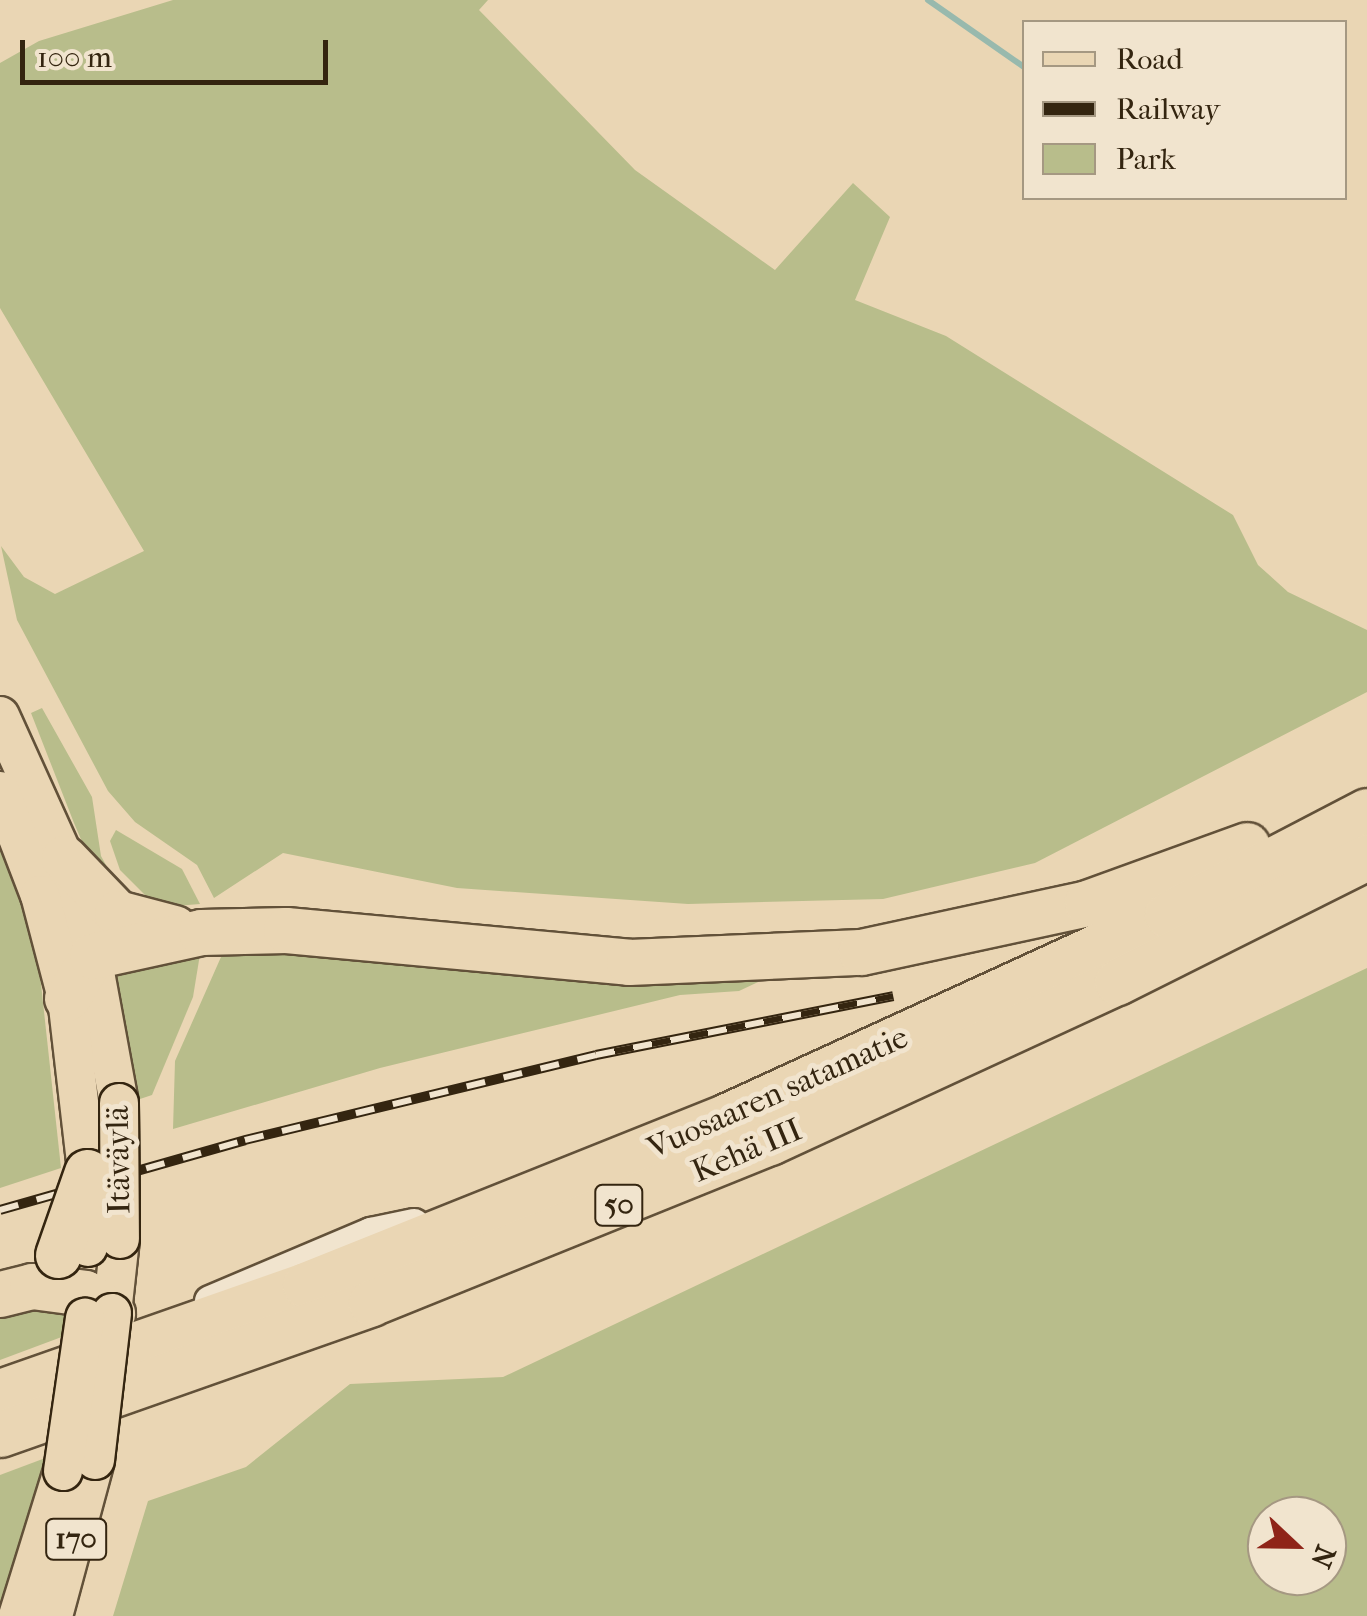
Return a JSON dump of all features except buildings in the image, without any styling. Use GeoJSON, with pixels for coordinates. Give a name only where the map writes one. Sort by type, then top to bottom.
{"type":"FeatureCollection","features":[{"type":"Feature","properties":{"kind":"highway"},"geometry":{"type":"LineString","coordinates":[[67,998],[92,956],[201,932],[286,930],[629,962],[861,952],[1086,903],[1192,867],[1367,791]]}},
{"type":"Feature","properties":{"kind":"highway","name":"Vuosaaren satamatie"},"geometry":{"type":"LineString","coordinates":[[0,1392],[98,1337],[530,1200],[964,1011],[1367,811]]}},
{"type":"Feature","properties":{"kind":"highway","name":"Kehä III"},"geometry":{"type":"LineString","coordinates":[[98,1337],[371,1303],[770,1142],[1367,857]]}},
{"type":"Feature","properties":{"kind":"highway"},"geometry":{"type":"LineString","coordinates":[[64,858],[117,914],[201,932]]}},
{"type":"Feature","properties":{"kind":"highway"},"geometry":{"type":"LineString","coordinates":[[0,1460],[98,1337],[60,1264],[87,1172]]}},
{"type":"Feature","properties":{"kind":"highway","name":"Vuosaaren satamatie"},"geometry":{"type":"LineString","coordinates":[[0,1434],[98,1337]]}},
{"type":"Feature","properties":{"kind":"main road","name":"Itäväylä"},"geometry":{"type":"LineString","coordinates":[[0,716],[64,858],[92,956],[102,1107],[87,1172]]}},
{"type":"Feature","properties":{"kind":"main road","name":"Itäväylä"},"geometry":{"type":"LineString","coordinates":[[0,792],[40,895],[102,1107],[60,1264],[98,1337],[53,1616]]}},
{"type":"Feature","properties":{"kind":"main road","name":"Itäväylä"},"geometry":{"type":"LineString","coordinates":[[18,1616],[79,1466]]}},
{"type":"Feature","properties":{"kind":"green space"},"geometry":{"type":"Polygon","coordinates":[[[173,0],[488,0],[479,10],[635,170],[775,270],[853,183],[890,217],[855,300],[946,336],[1233,515],[1258,565],[1288,592],[1367,630],[1367,692],[1035,863],[883,899],[688,904],[457,888],[283,853],[214,898],[197,865],[135,822],[108,791],[17,620],[1,546],[24,577],[55,594],[144,551],[0,308],[0,63],[39,41],[173,0]]]}},
{"type":"Feature","properties":{"kind":"green space"},"geometry":{"type":"Polygon","coordinates":[[[42,708],[92,797],[101,856],[118,887],[92,865],[74,823],[31,713],[42,708]]]}},
{"type":"Feature","properties":{"kind":"green space"},"geometry":{"type":"Polygon","coordinates":[[[116,830],[182,869],[200,904],[163,907],[150,900],[120,870],[110,841],[116,830]]]}},
{"type":"Feature","properties":{"kind":"green space"},"geometry":{"type":"Polygon","coordinates":[[[0,832],[36,938],[61,1168],[0,1188],[0,832]]]}},
{"type":"Feature","properties":{"kind":"green space"},"geometry":{"type":"Polygon","coordinates":[[[235,946],[784,970],[739,991],[680,995],[380,1068],[173,1129],[175,1061],[221,957],[235,946]]]}},
{"type":"Feature","properties":{"kind":"green space"},"geometry":{"type":"Polygon","coordinates":[[[201,948],[193,997],[152,1095],[131,1102],[111,960],[201,948]]]}},
{"type":"Feature","properties":{"kind":"green space"},"geometry":{"type":"Polygon","coordinates":[[[1367,968],[1367,1616],[113,1616],[148,1501],[246,1467],[350,1384],[503,1377],[1367,968]]]}},
{"type":"Feature","properties":{"kind":"green space"},"geometry":{"type":"Polygon","coordinates":[[[72,1301],[67,1335],[0,1360],[0,1311],[72,1301]]]}},
{"type":"Feature","properties":{"kind":"green space"},"geometry":{"type":"Polygon","coordinates":[[[48,1457],[0,1616],[0,1475],[48,1457]]]}},
{"type":"Feature","properties":{"kind":"waterway"},"geometry":{"type":"LineString","coordinates":[[928,0],[1022,66]]}},
{"type":"Feature","properties":{"kind":"railway"},"geometry":{"type":"LineString","coordinates":[[0,1210],[245,1140],[596,1055],[893,996]]}}]}
